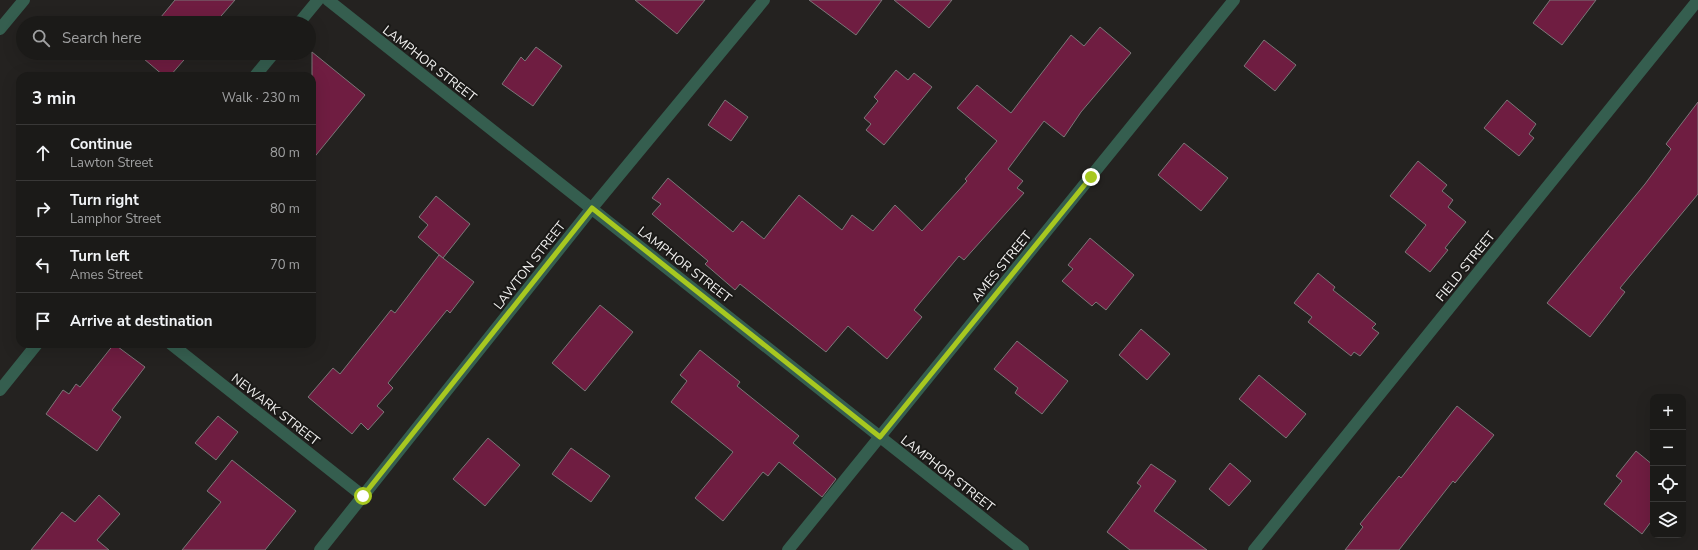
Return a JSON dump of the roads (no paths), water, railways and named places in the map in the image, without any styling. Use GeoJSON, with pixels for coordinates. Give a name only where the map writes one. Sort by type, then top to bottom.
{"type":"FeatureCollection","features":[{"type":"Feature","properties":{"kind":"street"},"geometry":{"type":"LineString","coordinates":[[0,30],[24,0]]}},
{"type":"Feature","properties":{"kind":"street"},"geometry":{"type":"LineString","coordinates":[[305,16],[318,0]]}},
{"type":"Feature","properties":{"kind":"street","name":"LAMPHOR STREET"},"geometry":{"type":"LineString","coordinates":[[328,0],[1023,550]]}},
{"type":"Feature","properties":{"kind":"street","name":"LAWTON STREET"},"geometry":{"type":"LineString","coordinates":[[320,550],[592,208],[764,0]]}},
{"type":"Feature","properties":{"kind":"street","name":"AMES STREET"},"geometry":{"type":"LineString","coordinates":[[788,550],[1234,0]]}},
{"type":"Feature","properties":{"kind":"street","name":"FIELD STREET"},"geometry":{"type":"LineString","coordinates":[[1254,550],[1698,0]]}},
{"type":"Feature","properties":{"kind":"street"},"geometry":{"type":"LineString","coordinates":[[258,72],[268,60]]}},
{"type":"Feature","properties":{"kind":"street"},"geometry":{"type":"LineString","coordinates":[[0,390],[34,348]]}},
{"type":"Feature","properties":{"kind":"street","name":"NEWARK STREET"},"geometry":{"type":"LineString","coordinates":[[176,348],[363,496]]}}]}
